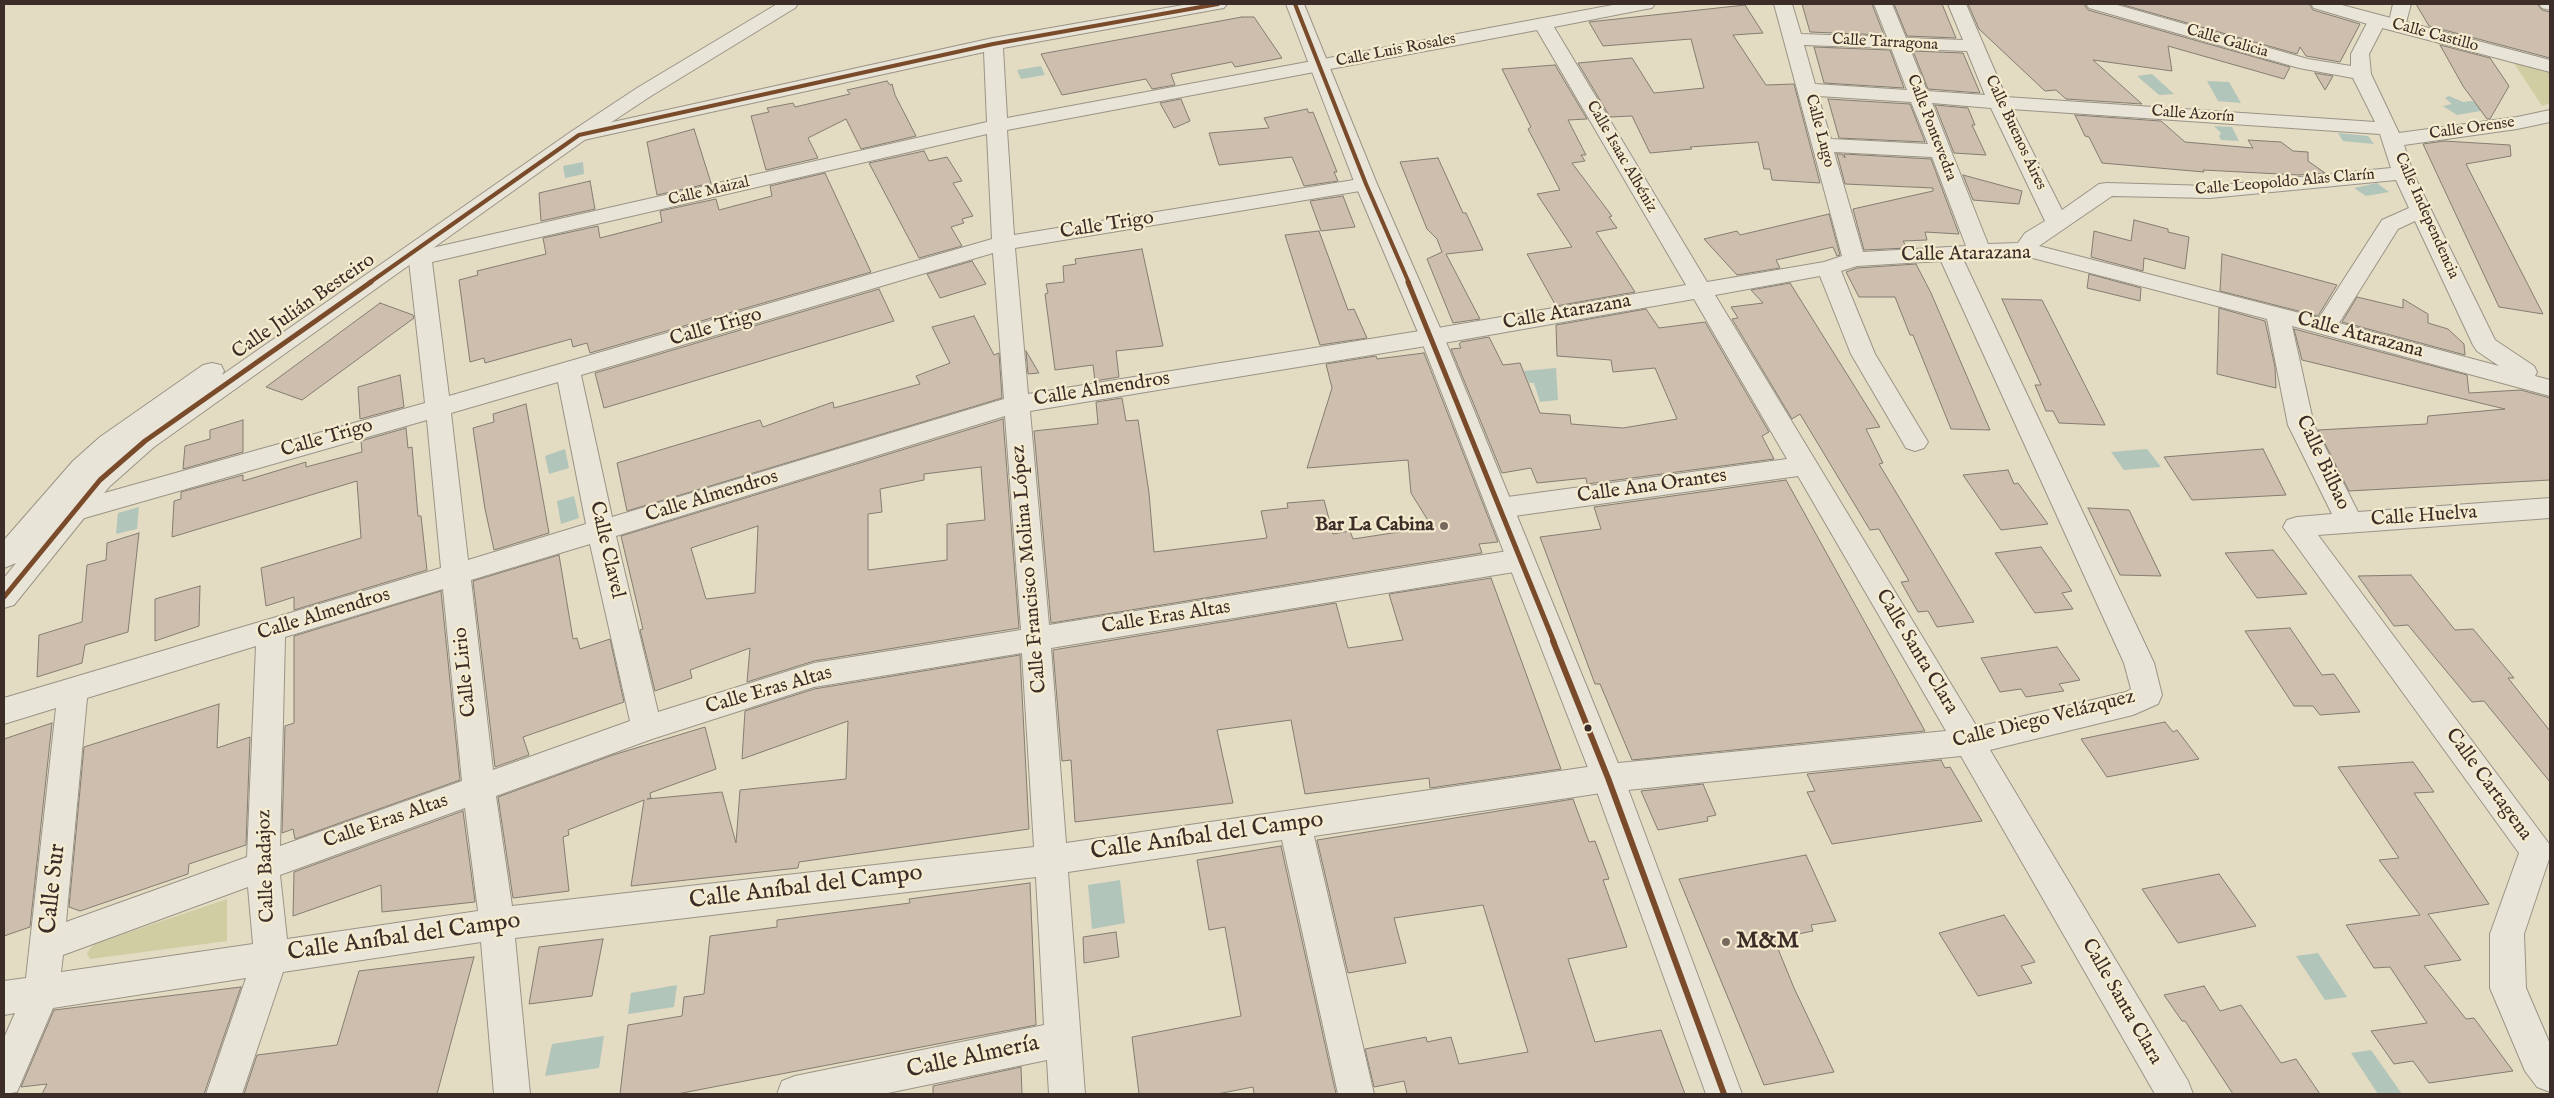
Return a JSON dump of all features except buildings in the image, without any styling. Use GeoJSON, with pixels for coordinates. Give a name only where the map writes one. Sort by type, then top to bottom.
{"type":"FeatureCollection","features":[{"type":"Feature","properties":{"kind":"street","name":"Calle Julián Besteiro"},"geometry":{"type":"LineString","coordinates":[[4,597],[100,480],[145,441],[417,256],[578,136],[636,97],[789,4]]}},
{"type":"Feature","properties":{"kind":"street"},"geometry":{"type":"LineString","coordinates":[[578,136],[993,44],[1218,4]]}},
{"type":"Feature","properties":{"kind":"street"},"geometry":{"type":"LineString","coordinates":[[1295,4],[1366,184],[1432,336],[1608,778],[1724,1094]]}},
{"type":"Feature","properties":{"kind":"street","name":"Calle Luis Rosales"},"geometry":{"type":"LineString","coordinates":[[998,126],[1646,4]]}},
{"type":"Feature","properties":{"kind":"street","name":"Calle Lugo"},"geometry":{"type":"LineString","coordinates":[[1783,4],[1854,259]]}},
{"type":"Feature","properties":{"kind":"street","name":"Calle Pontevedra"},"geometry":{"type":"LineString","coordinates":[[1883,4],[1980,252]]}},
{"type":"Feature","properties":{"kind":"street","name":"Calle Buenos Aires"},"geometry":{"type":"LineString","coordinates":[[1957,4],[1998,102],[2057,222]]}},
{"type":"Feature","properties":{"kind":"street","name":"Calle Galicia"},"geometry":{"type":"LineString","coordinates":[[2095,4],[2306,64],[2361,74]]}},
{"type":"Feature","properties":{"kind":"street","name":"Calle Castillo"},"geometry":{"type":"LineString","coordinates":[[2320,4],[2387,24],[2550,66]]}},
{"type":"Feature","properties":{"kind":"street","name":"Calle Independencia"},"geometry":{"type":"LineString","coordinates":[[2402,4],[2360,54],[2361,74],[2390,134],[2403,173],[2485,345],[2547,386]]}},
{"type":"Feature","properties":{"kind":"street","name":"Calle Isaac Albéniz"},"geometry":{"type":"LineString","coordinates":[[1542,23],[1699,290]]}},
{"type":"Feature","properties":{"kind":"street","name":"Calle Tarragona"},"geometry":{"type":"LineString","coordinates":[[1794,38],[1975,46]]}},
{"type":"Feature","properties":{"kind":"street","name":"Calle Francisco Molina López"},"geometry":{"type":"LineString","coordinates":[[993,44],[1003,243],[1036,639],[1067,1094]]}},
{"type":"Feature","properties":{"kind":"street","name":"Calle Azorín"},"geometry":{"type":"LineString","coordinates":[[1808,89],[1998,102],[2390,134]]}},
{"type":"Feature","properties":{"kind":"street","name":"Calle Julián Besteiro"},"geometry":{"type":"LineString","coordinates":[[4,558],[82,468],[109,443],[535,148],[597,112],[636,97]]}},
{"type":"Feature","properties":{"kind":"street","name":"Calle Orense"},"geometry":{"type":"LineString","coordinates":[[2390,134],[2518,123],[2550,116]]}},
{"type":"Feature","properties":{"kind":"street","name":"Calle Maizal"},"geometry":{"type":"LineString","coordinates":[[417,256],[998,126]]}},
{"type":"Feature","properties":{"kind":"street"},"geometry":{"type":"LineString","coordinates":[[1823,145],[1940,151]]}},
{"type":"Feature","properties":{"kind":"street","name":"Calle Leopoldo Alas Clarín"},"geometry":{"type":"LineString","coordinates":[[2057,222],[2107,189],[2210,192],[2403,173]]}},
{"type":"Feature","properties":{"kind":"street","name":"Calle Trigo"},"geometry":{"type":"LineString","coordinates":[[74,511],[568,371],[1003,243],[1366,184]]}},
{"type":"Feature","properties":{"kind":"street"},"geometry":{"type":"LineString","coordinates":[[2325,327],[2390,225],[2422,210]]}},
{"type":"Feature","properties":{"kind":"street"},"geometry":{"type":"LineString","coordinates":[[2025,250],[2033,238],[2057,222]]}},
{"type":"Feature","properties":{"kind":"street","name":"Calle Atarazana"},"geometry":{"type":"LineString","coordinates":[[1432,336],[1828,268],[1854,259],[2025,250],[2278,314],[2547,386]]}},
{"type":"Feature","properties":{"kind":"street","name":"Calle Diego Velázquez"},"geometry":{"type":"LineString","coordinates":[[1608,778],[1969,742],[2133,703],[2147,694],[2139,663],[1949,253]]}},
{"type":"Feature","properties":{"kind":"street","name":"Calle Lirio"},"geometry":{"type":"LineString","coordinates":[[417,256],[438,408],[479,789],[497,924],[512,1094]]}},
{"type":"Feature","properties":{"kind":"street"},"geometry":{"type":"LineString","coordinates":[[1828,268],[1863,354],[1915,442]]}},
{"type":"Feature","properties":{"kind":"street","name":"Calle Santa Clara"},"geometry":{"type":"LineString","coordinates":[[1699,290],[1969,742],[2175,1094]]}},
{"type":"Feature","properties":{"kind":"street","name":"Calle Bilbao"},"geometry":{"type":"LineString","coordinates":[[2278,314],[2301,425],[2350,523]]}},
{"type":"Feature","properties":{"kind":"street","name":"Calle Almendros"},"geometry":{"type":"LineString","coordinates":[[4,711],[1017,404],[1432,336]]}},
{"type":"Feature","properties":{"kind":"street","name":"Calle Clavel"},"geometry":{"type":"LineString","coordinates":[[568,371],[601,530],[647,728]]}},
{"type":"Feature","properties":{"kind":"street","name":"Calle Ana Orantes"},"geometry":{"type":"LineString","coordinates":[[1500,508],[1805,466]]}},
{"type":"Feature","properties":{"kind":"street","name":"Calle Huelva"},"geometry":{"type":"LineString","coordinates":[[2297,527],[2550,508]]}},
{"type":"Feature","properties":{"kind":"street","name":"Calle Cartagena"},"geometry":{"type":"LineString","coordinates":[[2297,527],[2543,848],[2507,934],[2508,988],[2538,1058],[2550,1074]]}},
{"type":"Feature","properties":{"kind":"street","name":"Calle Eras Altas"},"geometry":{"type":"LineString","coordinates":[[49,944],[263,865],[647,728],[814,674],[1520,560]]}},
{"type":"Feature","properties":{"kind":"street","name":"Calle Badajoz"},"geometry":{"type":"LineString","coordinates":[[224,1094],[272,957],[263,865],[271,631]]}},
{"type":"Feature","properties":{"kind":"street","name":"Calle Sur"},"geometry":{"type":"LineString","coordinates":[[4,1079],[42,992],[49,944],[74,691]]}},
{"type":"Feature","properties":{"kind":"street","name":"Calle Aníbal del Campo"},"geometry":{"type":"LineString","coordinates":[[4,998],[497,924],[1052,860],[1608,778]]}},
{"type":"Feature","properties":{"kind":"street"},"geometry":{"type":"LineString","coordinates":[[1295,824],[1356,1094]]}},
{"type":"Feature","properties":{"kind":"street","name":"Calle Almería"},"geometry":{"type":"LineString","coordinates":[[795,1094],[1063,1039]]}},
{"type":"Feature","properties":{"kind":"shaded area"},"geometry":{"type":"Polygon","coordinates":[[[2512,60],[2550,71],[2550,103],[2542,106],[2512,60]]]}},
{"type":"Feature","properties":{"kind":"shaded area"},"geometry":{"type":"Polygon","coordinates":[[[1041,66],[1045,75],[1021,79],[1017,70],[1041,66]]]}},
{"type":"Feature","properties":{"kind":"shaded area"},"geometry":{"type":"Polygon","coordinates":[[[2152,74],[2174,94],[2159,95],[2137,76],[2152,74]]]}},
{"type":"Feature","properties":{"kind":"shaded area"},"geometry":{"type":"Polygon","coordinates":[[[2207,81],[2229,82],[2241,103],[2218,101],[2207,81]]]}},
{"type":"Feature","properties":{"kind":"shaded area"},"geometry":{"type":"Polygon","coordinates":[[[2449,96],[2463,102],[2472,101],[2486,110],[2457,115],[2443,106],[2452,104],[2445,98],[2449,96]]]}},
{"type":"Feature","properties":{"kind":"shaded area"},"geometry":{"type":"Polygon","coordinates":[[[2214,126],[2232,127],[2239,141],[2221,140],[2219,136],[2221,133],[2214,126]]]}},
{"type":"Feature","properties":{"kind":"shaded area"},"geometry":{"type":"Polygon","coordinates":[[[2338,133],[2368,136],[2374,144],[2343,141],[2338,133]]]}},
{"type":"Feature","properties":{"kind":"shaded area"},"geometry":{"type":"Polygon","coordinates":[[[583,162],[584,174],[565,178],[563,166],[583,162]]]}},
{"type":"Feature","properties":{"kind":"shaded area"},"geometry":{"type":"Polygon","coordinates":[[[2377,183],[2389,192],[2366,196],[2354,188],[2377,183]]]}},
{"type":"Feature","properties":{"kind":"shaded area"},"geometry":{"type":"Polygon","coordinates":[[[1556,368],[1558,400],[1540,402],[1534,383],[1529,383],[1524,371],[1556,368]]]}},
{"type":"Feature","properties":{"kind":"shaded area"},"geometry":{"type":"Polygon","coordinates":[[[565,449],[569,468],[549,474],[545,456],[565,449]]]}},
{"type":"Feature","properties":{"kind":"shaded area"},"geometry":{"type":"Polygon","coordinates":[[[2147,449],[2161,467],[2124,470],[2111,452],[2147,449]]]}},
{"type":"Feature","properties":{"kind":"shaded area"},"geometry":{"type":"Polygon","coordinates":[[[574,496],[579,518],[561,524],[557,501],[574,496]]]}},
{"type":"Feature","properties":{"kind":"shaded area"},"geometry":{"type":"Polygon","coordinates":[[[139,507],[137,529],[116,534],[118,513],[139,507]]]}},
{"type":"Feature","properties":{"kind":"shaded area"},"geometry":{"type":"Polygon","coordinates":[[[1120,880],[1125,923],[1092,929],[1088,885],[1120,880]]]}},
{"type":"Feature","properties":{"kind":"shaded area"},"geometry":{"type":"Polygon","coordinates":[[[227,899],[227,941],[90,959],[87,953],[94,944],[227,899]]]}},
{"type":"Feature","properties":{"kind":"shaded area"},"geometry":{"type":"Polygon","coordinates":[[[2318,953],[2347,997],[2325,1000],[2296,956],[2318,953]]]}},
{"type":"Feature","properties":{"kind":"shaded area"},"geometry":{"type":"Polygon","coordinates":[[[677,985],[674,1007],[628,1014],[631,993],[677,985]]]}},
{"type":"Feature","properties":{"kind":"shaded area"},"geometry":{"type":"Polygon","coordinates":[[[604,1036],[599,1068],[545,1076],[552,1044],[604,1036]]]}},
{"type":"Feature","properties":{"kind":"shaded area"},"geometry":{"type":"Polygon","coordinates":[[[2371,1050],[2402,1094],[2378,1094],[2351,1053],[2371,1050]]]}},
{"type":"Feature","properties":{"kind":"transit line"},"geometry":{"type":"LineString","coordinates":[[4,597],[100,480],[145,441],[579,135],[993,44],[1218,4]]}},
{"type":"Feature","properties":{"kind":"transit line"},"geometry":{"type":"LineString","coordinates":[[1295,4],[1366,184],[1432,337],[1608,778],[1724,1094]]}},
{"type":"Feature","properties":{"kind":"place","name":"Bar La Cabina"},"geometry":{"type":"Point","coordinates":[1444,526]}},
{"type":"Feature","properties":{"kind":"place","name":"M&M"},"geometry":{"type":"Point","coordinates":[1726,942]}}]}
